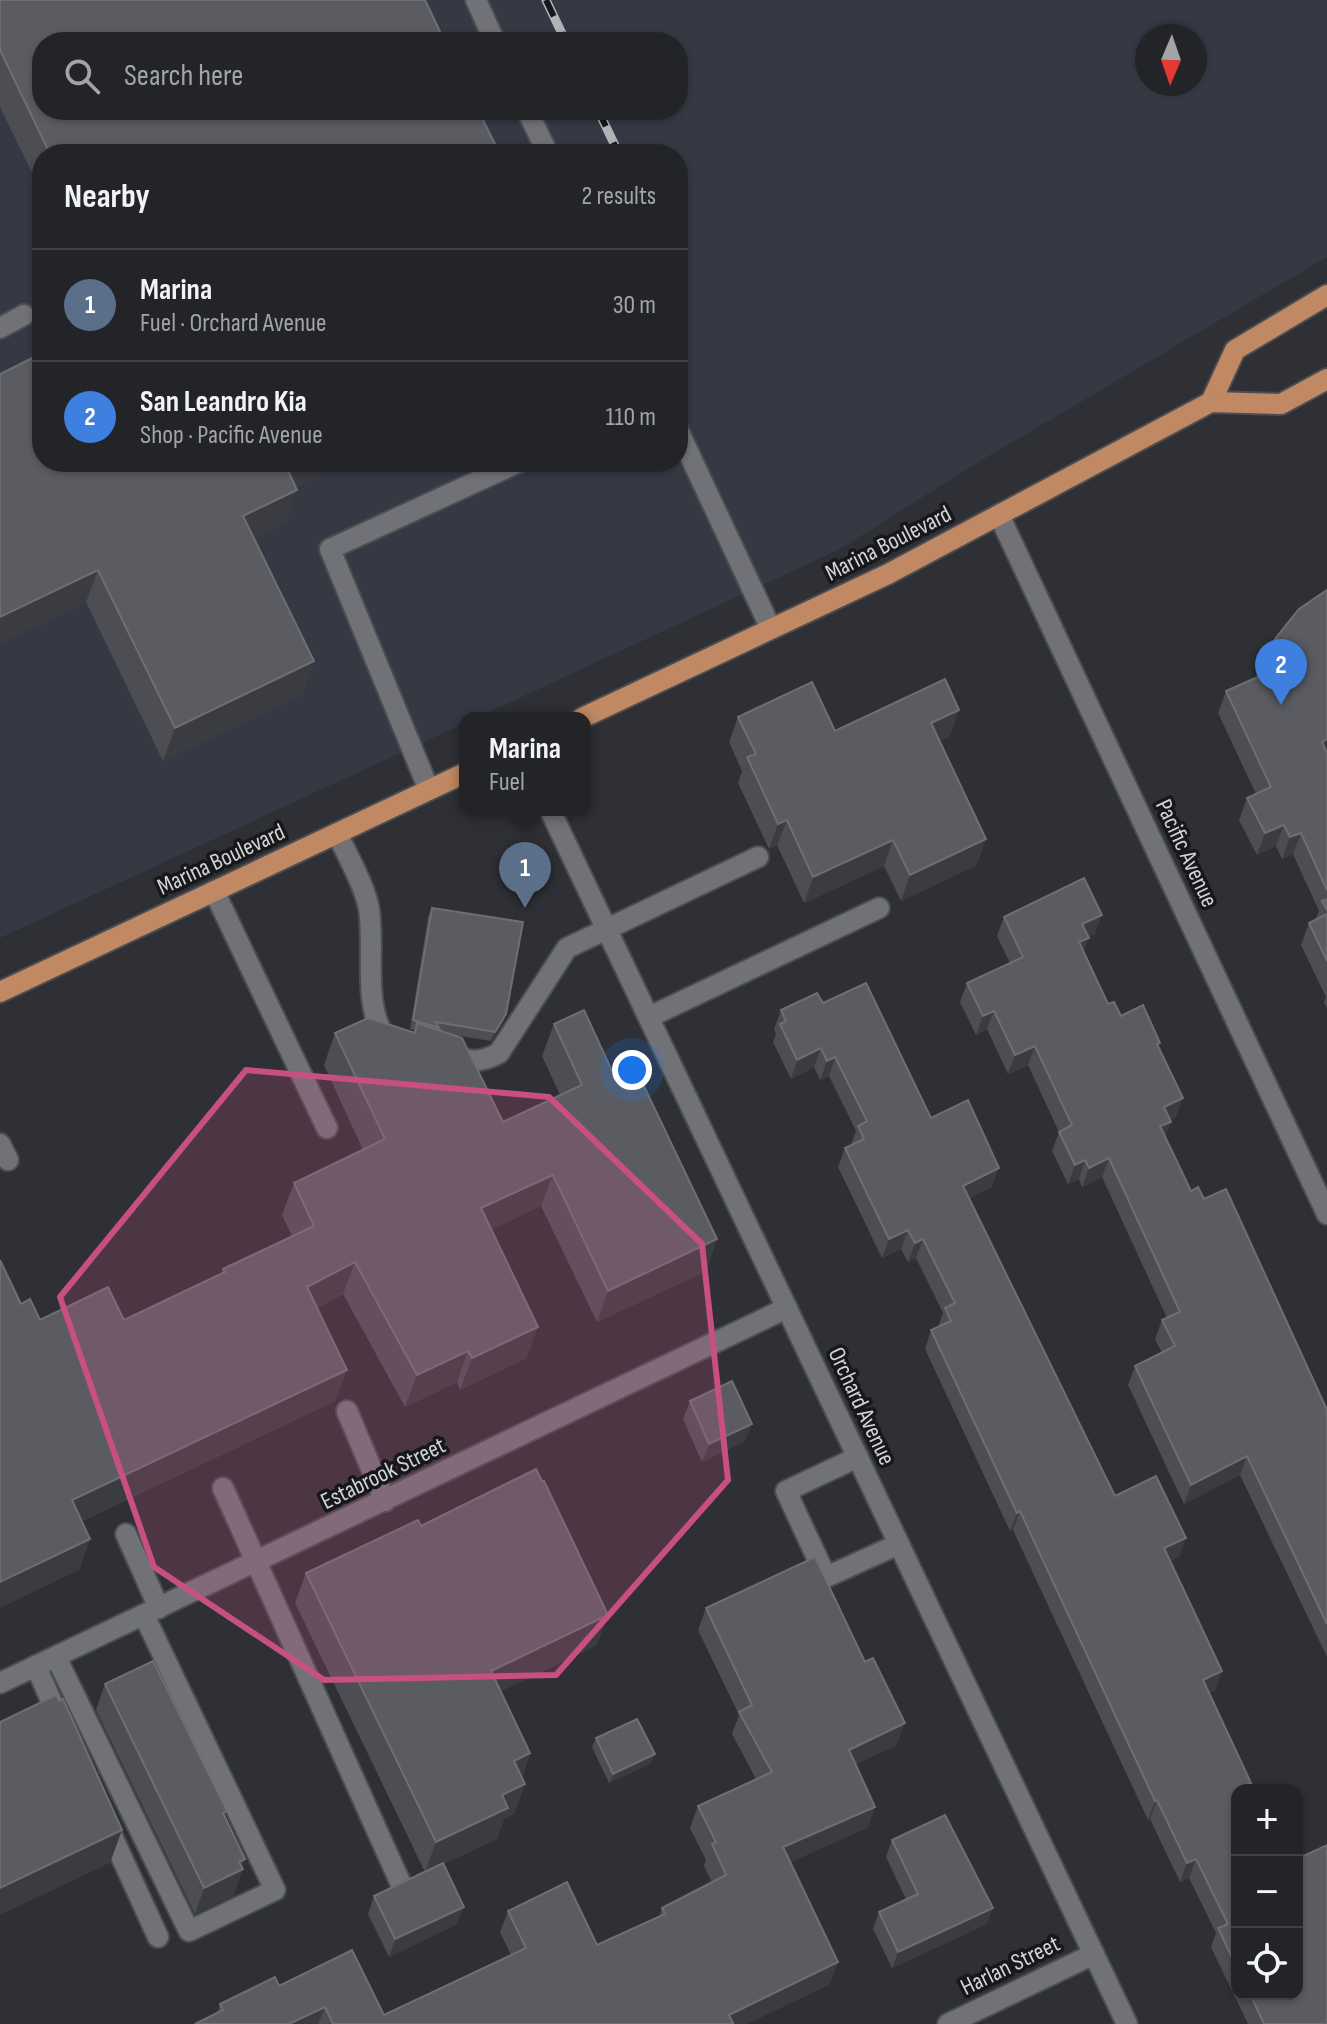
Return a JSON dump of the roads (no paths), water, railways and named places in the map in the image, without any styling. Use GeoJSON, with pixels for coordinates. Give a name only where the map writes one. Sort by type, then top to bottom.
{"type":"FeatureCollection","features":[{"type":"Feature","properties":{"kind":"main road"},"geometry":{"type":"LineString","coordinates":[[1211,402],[1235,350],[1327,295]]}},
{"type":"Feature","properties":{"kind":"main road","name":"Marina Boulevard"},"geometry":{"type":"LineString","coordinates":[[591,714],[888,574],[1211,402],[1281,404],[1327,379]]}},
{"type":"Feature","properties":{"kind":"main road","name":"Marina Boulevard"},"geometry":{"type":"LineString","coordinates":[[0,992],[459,776]]}},
{"type":"Feature","properties":{"kind":"street"},"geometry":{"type":"LineString","coordinates":[[476,0],[490,32]]}},
{"type":"Feature","properties":{"kind":"street"},"geometry":{"type":"LineString","coordinates":[[532,120],[543,144]]}},
{"type":"Feature","properties":{"kind":"street"},"geometry":{"type":"LineString","coordinates":[[0,328],[24,315]]}},
{"type":"Feature","properties":{"kind":"street"},"geometry":{"type":"LineString","coordinates":[[688,451],[771,629]]}},
{"type":"Feature","properties":{"kind":"street"},"geometry":{"type":"LineString","coordinates":[[429,790],[330,549],[497,472]]}},
{"type":"Feature","properties":{"kind":"street","name":"Pacific Avenue"},"geometry":{"type":"LineString","coordinates":[[999,515],[1327,1214]]}},
{"type":"Feature","properties":{"kind":"street","name":"Orchard Avenue"},"geometry":{"type":"LineString","coordinates":[[553,816],[1127,2024]]}},
{"type":"Feature","properties":{"kind":"street"},"geometry":{"type":"LineString","coordinates":[[337,833],[369,907],[373,1005],[377,1024],[383,1034],[468,1061],[485,1061],[499,1053],[567,948],[758,857]]}},
{"type":"Feature","properties":{"kind":"street"},"geometry":{"type":"LineString","coordinates":[[214,891],[327,1128]]}},
{"type":"Feature","properties":{"kind":"street"},"geometry":{"type":"LineString","coordinates":[[649,1017],[879,908]]}},
{"type":"Feature","properties":{"kind":"street","name":"Estabrook Street"},"geometry":{"type":"LineString","coordinates":[[0,1683],[787,1308]]}},
{"type":"Feature","properties":{"kind":"street"},"geometry":{"type":"LineString","coordinates":[[347,1411],[385,1501]]}},
{"type":"Feature","properties":{"kind":"street"},"geometry":{"type":"LineString","coordinates":[[858,1457],[786,1491],[826,1577],[899,1544]]}},
{"type":"Feature","properties":{"kind":"street"},"geometry":{"type":"LineString","coordinates":[[223,1488],[401,1884]]}},
{"type":"Feature","properties":{"kind":"street"},"geometry":{"type":"LineString","coordinates":[[56,1657],[189,1931],[275,1890],[152,1612],[126,1534]]}},
{"type":"Feature","properties":{"kind":"street"},"geometry":{"type":"LineString","coordinates":[[36,1666],[70,1743]]}},
{"type":"Feature","properties":{"kind":"street"},"geometry":{"type":"LineString","coordinates":[[95,1798],[158,1937]]}},
{"type":"Feature","properties":{"kind":"street","name":"Harlan Street"},"geometry":{"type":"LineString","coordinates":[[948,2024],[1094,1954]]}},
{"type":"Feature","properties":{"kind":"railway"},"geometry":{"type":"LineString","coordinates":[[546,0],[561,32]]}},
{"type":"Feature","properties":{"kind":"railway"},"geometry":{"type":"LineString","coordinates":[[603,120],[614,144]]}},
{"type":"Feature","properties":{"kind":"place","name":"San Leandro Kia"},"geometry":{"type":"Point","coordinates":[1281,705]}},
{"type":"Feature","properties":{"kind":"place","name":"Marina"},"geometry":{"type":"Point","coordinates":[525,908]}}]}
